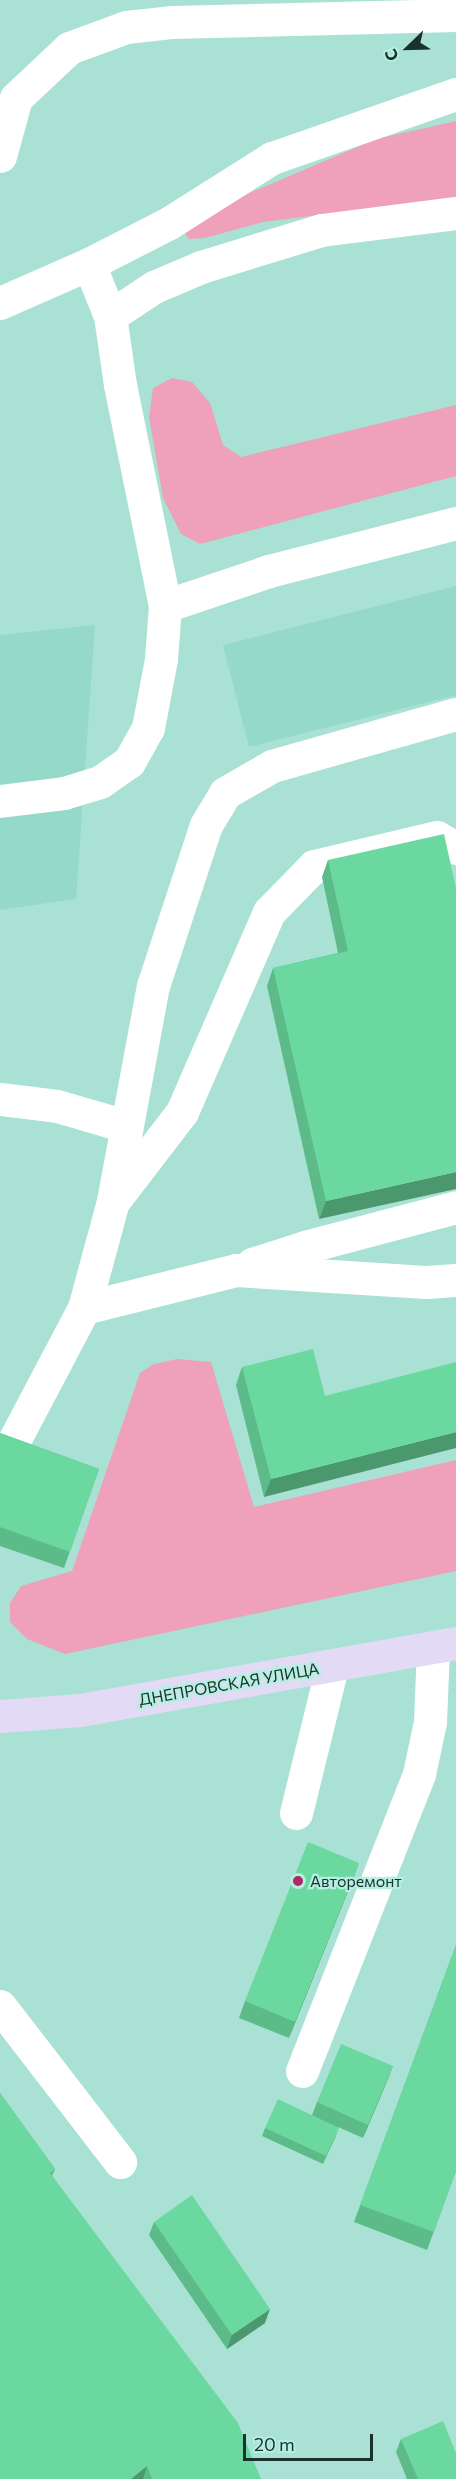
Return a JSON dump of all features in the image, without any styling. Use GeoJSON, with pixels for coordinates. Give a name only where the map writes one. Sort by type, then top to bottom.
{"type":"FeatureCollection","features":[{"type":"Feature","properties":{"kind":"main road","name":"ДНЕПРОВСКАЯ УЛИЦА"},"geometry":{"type":"LineString","coordinates":[[0,1716],[80,1710],[445,1645]]}},
{"type":"Feature","properties":{"kind":"lane"},"geometry":{"type":"LineString","coordinates":[[0,156],[16,98],[69,48],[126,27],[171,22],[456,15]]}},
{"type":"Feature","properties":{"kind":"lane"},"geometry":{"type":"LineString","coordinates":[[0,303],[130,246],[272,158],[456,94]]}},
{"type":"Feature","properties":{"kind":"lane"},"geometry":{"type":"LineString","coordinates":[[110,316],[154,286],[201,267],[321,230],[456,213]]}},
{"type":"Feature","properties":{"kind":"lane"},"geometry":{"type":"LineString","coordinates":[[0,801],[64,793],[100,782],[129,762],[148,728],[161,659],[165,606],[120,385],[110,316],[89,264]]}},
{"type":"Feature","properties":{"kind":"lane"},"geometry":{"type":"LineString","coordinates":[[165,606],[269,572],[456,523]]}},
{"type":"Feature","properties":{"kind":"lane"},"geometry":{"type":"LineString","coordinates":[[7,1454],[84,1308],[113,1201],[153,986],[206,825],[225,793],[272,766],[456,714]]}},
{"type":"Feature","properties":{"kind":"lane"},"geometry":{"type":"LineString","coordinates":[[113,1201],[182,1113],[269,912],[314,866],[437,837],[456,848]]}},
{"type":"Feature","properties":{"kind":"lane"},"geometry":{"type":"LineString","coordinates":[[0,1099],[57,1106],[126,1126]]}},
{"type":"Feature","properties":{"kind":"lane"},"geometry":{"type":"LineString","coordinates":[[84,1308],[236,1269],[305,1247],[456,1207]]}},
{"type":"Feature","properties":{"kind":"lane"},"geometry":{"type":"LineString","coordinates":[[236,1269],[426,1282],[456,1280]]}},
{"type":"Feature","properties":{"kind":"lane"},"geometry":{"type":"LineString","coordinates":[[302,2071],[419,1774],[445,1645]]}},
{"type":"Feature","properties":{"kind":"lane"},"geometry":{"type":"LineString","coordinates":[[296,1813],[332,1666]]}},
{"type":"Feature","properties":{"kind":"lane"},"geometry":{"type":"LineString","coordinates":[[0,2006],[120,2162]]}},
{"type":"Feature","properties":{"kind":"shaded area"},"geometry":{"type":"Polygon","coordinates":[[[456,121],[456,198],[263,222],[205,238],[189,239],[185,234],[190,226],[224,204],[376,139],[456,121]]]}},
{"type":"Feature","properties":{"kind":"shaded area"},"geometry":{"type":"Polygon","coordinates":[[[172,378],[192,382],[210,403],[223,445],[241,457],[456,405],[456,476],[200,544],[181,534],[163,498],[149,417],[153,388],[172,378]]]}},
{"type":"Feature","properties":{"kind":"shaded area"},"geometry":{"type":"Polygon","coordinates":[[[456,586],[456,695],[249,747],[223,645],[456,586]]]}},
{"type":"Feature","properties":{"kind":"shaded area"},"geometry":{"type":"Polygon","coordinates":[[[95,625],[76,899],[0,910],[0,635],[95,625]]]}},
{"type":"Feature","properties":{"kind":"shaded area"},"geometry":{"type":"Polygon","coordinates":[[[177,1359],[211,1362],[254,1507],[456,1460],[456,1571],[65,1654],[27,1639],[10,1622],[10,1603],[21,1586],[72,1571],[140,1373],[154,1364],[177,1359]]]}},
{"type":"Feature","properties":{"kind":"building"},"geometry":{"type":"Polygon","coordinates":[[[444,834],[456,888],[456,1172],[326,1201],[273,968],[348,951],[328,860],[444,834]]]}},
{"type":"Feature","properties":{"kind":"building"},"geometry":{"type":"Polygon","coordinates":[[[313,1349],[325,1396],[456,1362],[456,1432],[271,1479],[242,1367],[313,1349]]]}},
{"type":"Feature","properties":{"kind":"building"},"geometry":{"type":"Polygon","coordinates":[[[0,1433],[99,1469],[70,1552],[0,1527],[0,1433]]]}},
{"type":"Feature","properties":{"kind":"building"},"geometry":{"type":"Polygon","coordinates":[[[308,1842],[359,1863],[295,2022],[245,2001],[308,1842]]]}},
{"type":"Feature","properties":{"kind":"building"},"geometry":{"type":"Polygon","coordinates":[[[456,1945],[456,2171],[434,2232],[360,2205],[456,1945]]]}},
{"type":"Feature","properties":{"kind":"building"},"geometry":{"type":"Polygon","coordinates":[[[341,2044],[393,2066],[368,2125],[317,2102],[341,2044]]]}},
{"type":"Feature","properties":{"kind":"building"},"geometry":{"type":"Polygon","coordinates":[[[0,2093],[55,2169],[50,2173],[238,2423],[261,2479],[152,2479],[147,2466],[131,2479],[0,2479],[0,2093]]]}},
{"type":"Feature","properties":{"kind":"building"},"geometry":{"type":"Polygon","coordinates":[[[278,2099],[339,2128],[326,2156],[265,2128],[278,2099]]]}},
{"type":"Feature","properties":{"kind":"building"},"geometry":{"type":"Polygon","coordinates":[[[192,2195],[270,2309],[232,2335],[154,2222],[192,2195]]]}},
{"type":"Feature","properties":{"kind":"building"},"geometry":{"type":"Polygon","coordinates":[[[443,2421],[456,2453],[456,2479],[418,2479],[401,2439],[443,2421]]]}},
{"type":"Feature","properties":{"kind":"place","name":"Авторемонт"},"geometry":{"type":"Point","coordinates":[298,1881]}}]}
